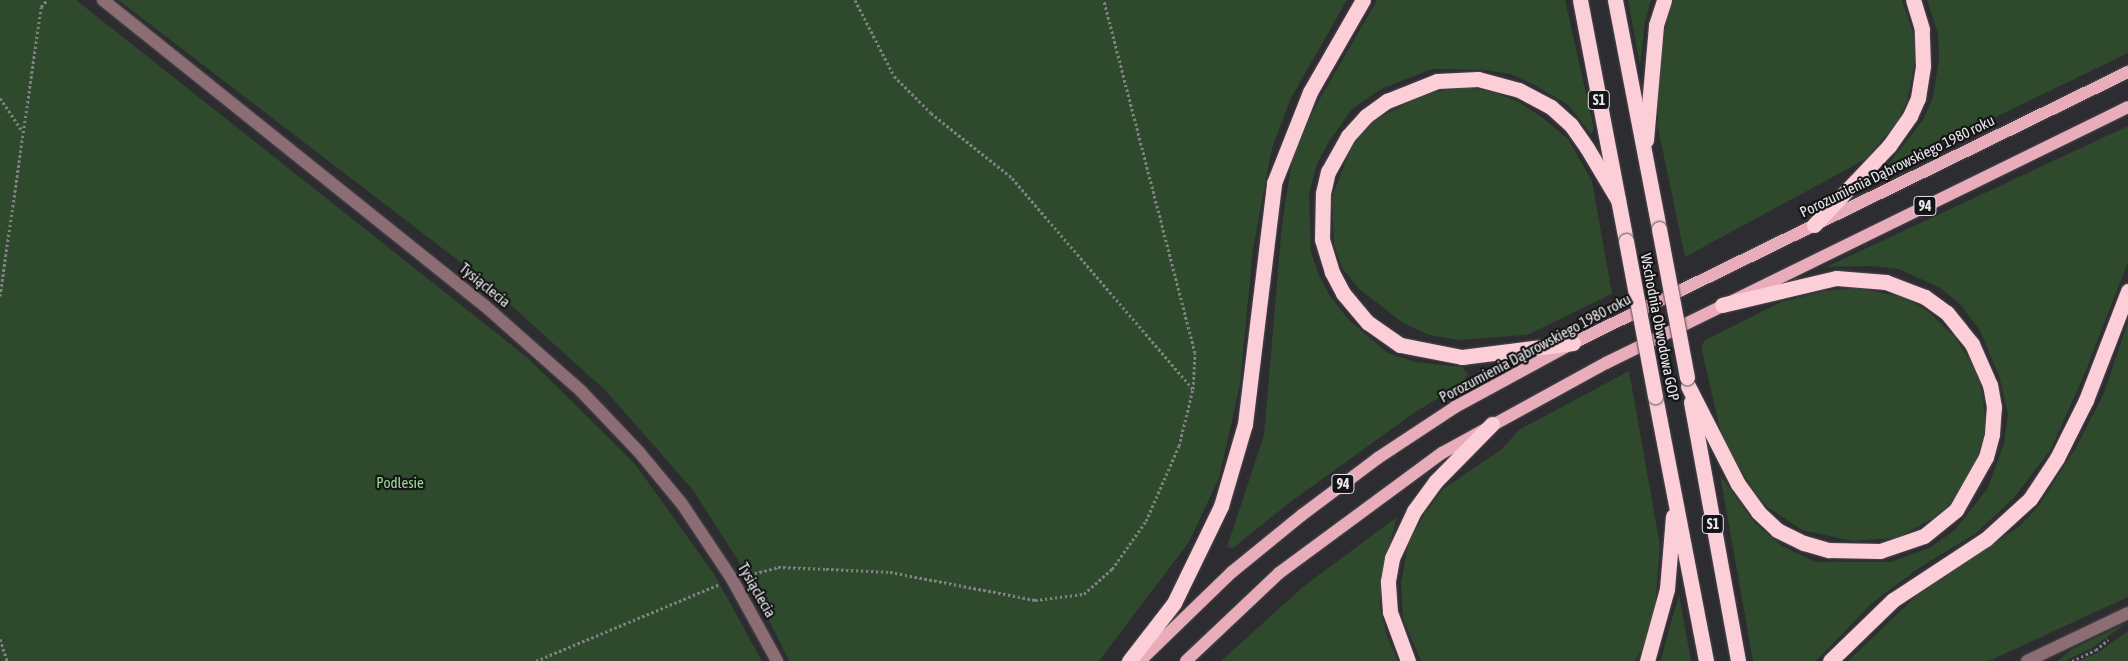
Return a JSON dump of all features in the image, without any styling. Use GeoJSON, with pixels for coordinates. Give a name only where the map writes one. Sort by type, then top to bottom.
{"type":"FeatureCollection","features":[{"type":"Feature","properties":{"kind":"highway"},"geometry":{"type":"LineString","coordinates":[[1129,661],[1174,603],[1221,506],[1245,424],[1274,183],[1310,92],[1363,0]]}},
{"type":"Feature","properties":{"kind":"highway","name":"Wschodnia Obwodowa GOP"},"geometry":{"type":"LineString","coordinates":[[1580,0],[1706,661]]}},
{"type":"Feature","properties":{"kind":"highway","name":"Wschodnia Obwodowa GOP"},"geometry":{"type":"LineString","coordinates":[[1615,0],[1738,661]]}},
{"type":"Feature","properties":{"kind":"highway"},"geometry":{"type":"LineString","coordinates":[[1645,156],[1656,25],[1664,0]]}},
{"type":"Feature","properties":{"kind":"highway"},"geometry":{"type":"LineString","coordinates":[[1814,224],[1889,146],[1910,116],[1918,98],[1924,66],[1922,29],[1913,0]]}},
{"type":"Feature","properties":{"kind":"highway"},"geometry":{"type":"LineString","coordinates":[[1573,343],[1454,356],[1400,345],[1368,323],[1343,293],[1332,272],[1322,239],[1323,193],[1328,172],[1348,136],[1366,116],[1387,100],[1437,81],[1478,79],[1511,87],[1551,107],[1571,126],[1587,148],[1618,200]]}},
{"type":"Feature","properties":{"kind":"highway"},"geometry":{"type":"LineString","coordinates":[[1687,382],[1738,484],[1758,512],[1777,530],[1804,543],[1830,550],[1880,551],[1924,536],[1956,510],[1986,457],[1992,434],[1994,407],[1990,385],[1972,344],[1947,313],[1925,297],[1886,282],[1836,278],[1722,305]]}},
{"type":"Feature","properties":{"kind":"highway"},"geometry":{"type":"LineString","coordinates":[[1830,661],[1893,600],[1986,539],[2030,499],[2057,458],[2086,400],[2128,291]]}},
{"type":"Feature","properties":{"kind":"highway"},"geometry":{"type":"LineString","coordinates":[[1408,661],[1390,612],[1388,581],[1392,558],[1414,511],[1436,481],[1492,424]]}},
{"type":"Feature","properties":{"kind":"highway"},"geometry":{"type":"LineString","coordinates":[[1647,661],[1667,589],[1674,494]]}},
{"type":"Feature","properties":{"kind":"main road","name":"Porozumienia Dąbrowskiego 1980 roku"},"geometry":{"type":"LineString","coordinates":[[1140,661],[1232,572],[1378,458],[1455,407],[1573,343],[2128,72]]}},
{"type":"Feature","properties":{"kind":"main road","name":"94"},"geometry":{"type":"LineString","coordinates":[[1186,661],[1279,573],[1410,474],[1492,424],[1722,305],[2128,107]]}},
{"type":"Feature","properties":{"kind":"street","name":"Tysiąclecia"},"geometry":{"type":"LineString","coordinates":[[103,0],[538,350],[639,452],[682,504],[732,579],[777,661]]}},
{"type":"Feature","properties":{"kind":"street"},"geometry":{"type":"LineString","coordinates":[[2028,661],[2128,613]]}},
{"type":"Feature","properties":{"kind":"path"},"geometry":{"type":"LineString","coordinates":[[0,296],[41,7],[47,0]]}},
{"type":"Feature","properties":{"kind":"path"},"geometry":{"type":"LineString","coordinates":[[854,0],[894,76],[931,113],[1012,178],[1193,390]]}},
{"type":"Feature","properties":{"kind":"path"},"geometry":{"type":"LineString","coordinates":[[536,661],[732,579],[778,567],[890,572],[1035,600],[1084,594],[1112,570],[1146,521],[1179,446],[1193,390],[1195,353],[1104,0]]}},
{"type":"Feature","properties":{"kind":"path"},"geometry":{"type":"LineString","coordinates":[[0,98],[22,132]]}},
{"type":"Feature","properties":{"kind":"path"},"geometry":{"type":"LineString","coordinates":[[2072,661],[2096,650],[2112,636]]}},
{"type":"Feature","properties":{"kind":"path"},"geometry":{"type":"LineString","coordinates":[[0,639],[7,661]]}},
{"type":"Feature","properties":{"kind":"green space","name":"Podlesie"},"geometry":{"type":"Polygon","coordinates":[[[0,0],[76,0],[528,358],[635,464],[714,574],[762,661],[0,661],[0,0]]]}},
{"type":"Feature","properties":{"kind":"green space"},"geometry":{"type":"Polygon","coordinates":[[[118,0],[1347,0],[1291,98],[1272,148],[1253,249],[1240,385],[1219,478],[1189,542],[1099,661],[789,661],[746,573],[693,490],[605,390],[476,274],[118,0]]]}},
{"type":"Feature","properties":{"kind":"green space"},"geometry":{"type":"Polygon","coordinates":[[[1377,0],[1565,0],[1594,129],[1591,134],[1567,104],[1532,84],[1511,74],[1484,70],[1432,69],[1381,89],[1352,109],[1328,143],[1317,164],[1309,193],[1311,252],[1318,273],[1330,296],[1348,319],[1388,353],[1416,362],[1462,367],[1468,374],[1464,382],[1414,413],[1289,503],[1233,548],[1227,547],[1264,435],[1282,224],[1292,160],[1315,107],[1377,0]]]}},
{"type":"Feature","properties":{"kind":"green space"},"geometry":{"type":"Polygon","coordinates":[[[1628,0],[1651,0],[1645,23],[1640,66],[1628,0]]]}},
{"type":"Feature","properties":{"kind":"green space"},"geometry":{"type":"Polygon","coordinates":[[[1674,0],[1902,0],[1914,36],[1915,61],[1907,102],[1897,122],[1866,159],[1685,257],[1658,128],[1657,76],[1666,21],[1674,0]]]}},
{"type":"Feature","properties":{"kind":"green space"},"geometry":{"type":"Polygon","coordinates":[[[1927,0],[2128,0],[2128,53],[1882,172],[1923,120],[1933,97],[1939,58],[1938,34],[1927,0]]]}},
{"type":"Feature","properties":{"kind":"green space"},"geometry":{"type":"Polygon","coordinates":[[[1466,87],[1494,92],[1519,102],[1543,118],[1568,139],[1592,181],[1612,294],[1527,335],[1458,340],[1430,335],[1403,323],[1359,289],[1342,268],[1334,245],[1332,197],[1350,150],[1361,134],[1378,118],[1425,94],[1466,87]]]}},
{"type":"Feature","properties":{"kind":"green space"},"geometry":{"type":"Polygon","coordinates":[[[2128,126],[2128,262],[2085,373],[2050,451],[2013,499],[1975,534],[1919,568],[1872,603],[1816,661],[1753,661],[1720,475],[1755,523],[1782,546],[1816,562],[1891,562],[1931,547],[1955,530],[1987,489],[2004,444],[2008,414],[1999,376],[1980,331],[1961,305],[1939,287],[1898,269],[1872,266],[1826,267],[2128,126]]]}},
{"type":"Feature","properties":{"kind":"green space"},"geometry":{"type":"Polygon","coordinates":[[[1858,288],[1907,298],[1930,313],[1954,336],[1973,365],[1982,391],[1986,428],[1973,470],[1949,505],[1932,519],[1897,538],[1852,541],[1802,530],[1767,507],[1756,494],[1732,456],[1720,430],[1701,346],[1705,340],[1781,302],[1824,291],[1858,288]]]}},
{"type":"Feature","properties":{"kind":"green space"},"geometry":{"type":"Polygon","coordinates":[[[2128,321],[2128,597],[1989,661],[1848,661],[1918,594],[2020,526],[2039,505],[2075,449],[2104,393],[2128,321]]]}},
{"type":"Feature","properties":{"kind":"green space"},"geometry":{"type":"Polygon","coordinates":[[[1629,371],[1660,545],[1655,610],[1645,644],[1635,661],[1421,661],[1403,619],[1401,583],[1408,544],[1425,513],[1443,489],[1502,449],[1519,430],[1629,371]]]}},
{"type":"Feature","properties":{"kind":"green space"},"geometry":{"type":"Polygon","coordinates":[[[1397,517],[1381,579],[1380,607],[1387,636],[1398,661],[1221,661],[1304,586],[1397,517]]]}},
{"type":"Feature","properties":{"kind":"green space"},"geometry":{"type":"Polygon","coordinates":[[[1679,594],[1691,661],[1659,661],[1661,659],[1679,594]]]}},
{"type":"Feature","properties":{"kind":"green space"},"geometry":{"type":"Polygon","coordinates":[[[2128,622],[2092,648],[2065,661],[2058,661],[2072,649],[2128,622]]]}},
{"type":"Feature","properties":{"kind":"green space"},"geometry":{"type":"Polygon","coordinates":[[[2128,631],[2128,661],[2079,661],[2097,653],[2128,631]]]}}]}
